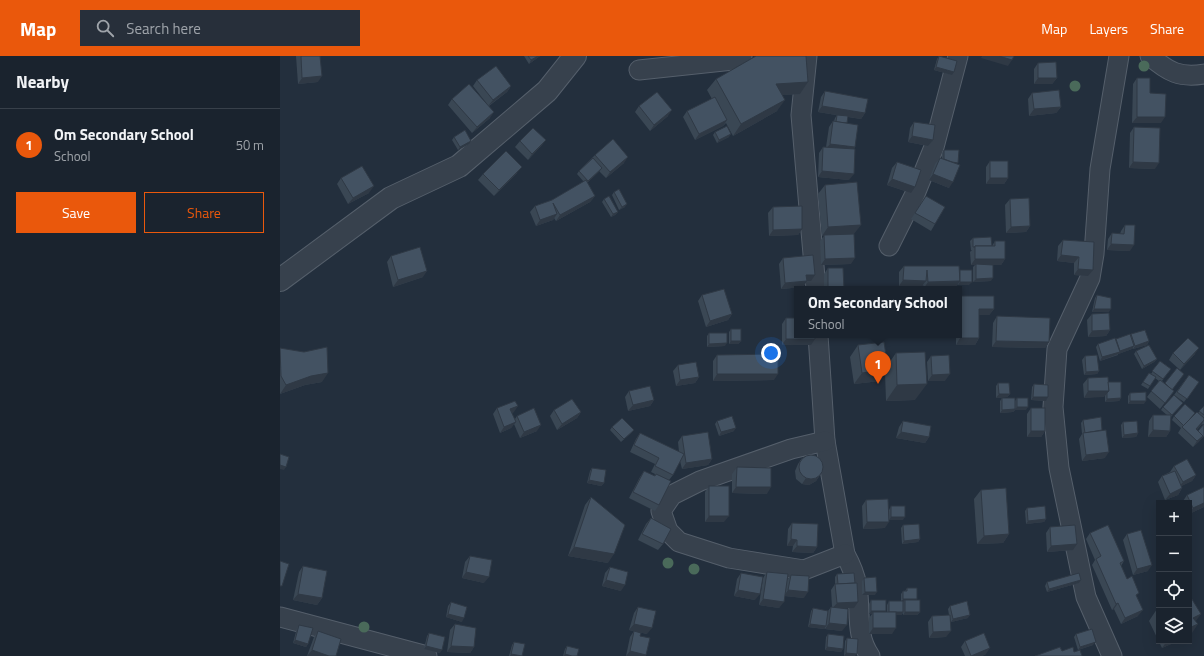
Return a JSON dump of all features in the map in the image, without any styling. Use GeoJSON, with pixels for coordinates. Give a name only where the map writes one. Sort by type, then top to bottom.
{"type":"FeatureCollection","features":[{"type":"Feature","properties":{"kind":"street"},"geometry":{"type":"LineString","coordinates":[[280,280],[391,198],[459,166],[547,91],[575,56]]}},
{"type":"Feature","properties":{"kind":"street"},"geometry":{"type":"LineString","coordinates":[[639,70],[733,60],[742,56]]}},
{"type":"Feature","properties":{"kind":"street"},"geometry":{"type":"LineString","coordinates":[[807,56],[801,115],[816,286]]}},
{"type":"Feature","properties":{"kind":"street"},"geometry":{"type":"LineString","coordinates":[[889,246],[915,194],[934,147],[958,56]]}},
{"type":"Feature","properties":{"kind":"street"},"geometry":{"type":"LineString","coordinates":[[1112,656],[1086,597],[1059,468],[1053,407],[1057,349],[1090,278],[1094,254],[1100,169],[1119,56]]}},
{"type":"Feature","properties":{"kind":"street"},"geometry":{"type":"LineString","coordinates":[[1150,56],[1171,72],[1189,76],[1204,74]]}},
{"type":"Feature","properties":{"kind":"street"},"geometry":{"type":"LineString","coordinates":[[818,338],[825,441],[845,554],[857,585],[861,638],[870,656]]}},
{"type":"Feature","properties":{"kind":"street"},"geometry":{"type":"LineString","coordinates":[[825,441],[791,449],[700,481],[672,495],[661,511],[668,531],[679,542],[729,558],[804,570],[845,554]]}},
{"type":"Feature","properties":{"kind":"street"},"geometry":{"type":"LineString","coordinates":[[280,617],[427,656]]}},
{"type":"Feature","properties":{"kind":"building"},"geometry":{"type":"Polygon","coordinates":[[[301,56],[320,56],[322,76],[302,78],[301,56]]]}},
{"type":"Feature","properties":{"kind":"building"},"geometry":{"type":"Polygon","coordinates":[[[528,56],[538,56],[531,60],[528,56]]]}},
{"type":"Feature","properties":{"kind":"building"},"geometry":{"type":"Polygon","coordinates":[[[756,56],[806,56],[808,82],[776,84],[785,100],[741,124],[716,79],[756,56]]]}},
{"type":"Feature","properties":{"kind":"building"},"geometry":{"type":"Polygon","coordinates":[[[939,56],[957,61],[954,72],[936,67],[939,56]]]}},
{"type":"Feature","properties":{"kind":"building"},"geometry":{"type":"Polygon","coordinates":[[[999,56],[1014,56],[1012,60],[999,56]]]}},
{"type":"Feature","properties":{"kind":"building"},"geometry":{"type":"Polygon","coordinates":[[[1056,62],[1057,78],[1038,78],[1038,63],[1056,62]]]}},
{"type":"Feature","properties":{"kind":"building"},"geometry":{"type":"Polygon","coordinates":[[[496,66],[511,86],[493,100],[477,80],[496,66]]]}},
{"type":"Feature","properties":{"kind":"building"},"geometry":{"type":"Polygon","coordinates":[[[1137,78],[1150,78],[1150,93],[1166,94],[1165,117],[1137,117],[1137,78]]]}},
{"type":"Feature","properties":{"kind":"building"},"geometry":{"type":"Polygon","coordinates":[[[469,84],[494,112],[477,127],[452,99],[469,84]]]}},
{"type":"Feature","properties":{"kind":"building"},"geometry":{"type":"Polygon","coordinates":[[[1059,90],[1061,107],[1034,109],[1032,93],[1059,90]]]}},
{"type":"Feature","properties":{"kind":"building"},"geometry":{"type":"Polygon","coordinates":[[[825,91],[868,99],[865,113],[822,106],[825,91]]]}},
{"type":"Feature","properties":{"kind":"building"},"geometry":{"type":"Polygon","coordinates":[[[657,92],[672,110],[654,125],[639,106],[657,92]]]}},
{"type":"Feature","properties":{"kind":"building"},"geometry":{"type":"Polygon","coordinates":[[[715,97],[727,120],[699,134],[687,111],[715,97]]]}},
{"type":"Feature","properties":{"kind":"building"},"geometry":{"type":"Polygon","coordinates":[[[837,115],[848,116],[847,123],[836,122],[837,115]]]}},
{"type":"Feature","properties":{"kind":"building"},"geometry":{"type":"Polygon","coordinates":[[[833,121],[858,125],[855,147],[830,144],[833,121]]]}},
{"type":"Feature","properties":{"kind":"building"},"geometry":{"type":"Polygon","coordinates":[[[914,122],[935,125],[933,140],[912,136],[914,122]]]}},
{"type":"Feature","properties":{"kind":"building"},"geometry":{"type":"Polygon","coordinates":[[[727,126],[731,134],[719,140],[715,132],[727,126]]]}},
{"type":"Feature","properties":{"kind":"building"},"geometry":{"type":"Polygon","coordinates":[[[1134,127],[1160,128],[1159,163],[1133,162],[1134,127]]]}},
{"type":"Feature","properties":{"kind":"building"},"geometry":{"type":"Polygon","coordinates":[[[533,128],[546,140],[532,154],[520,141],[533,128]]]}},
{"type":"Feature","properties":{"kind":"building"},"geometry":{"type":"Polygon","coordinates":[[[465,130],[471,141],[460,147],[454,137],[465,130]]]}},
{"type":"Feature","properties":{"kind":"building"},"geometry":{"type":"Polygon","coordinates":[[[613,139],[628,157],[610,172],[595,155],[613,139]]]}},
{"type":"Feature","properties":{"kind":"building"},"geometry":{"type":"Polygon","coordinates":[[[823,147],[855,149],[854,174],[822,171],[823,147]]]}},
{"type":"Feature","properties":{"kind":"building"},"geometry":{"type":"Polygon","coordinates":[[[944,150],[959,150],[958,163],[944,159],[944,150]]]}},
{"type":"Feature","properties":{"kind":"building"},"geometry":{"type":"Polygon","coordinates":[[[506,151],[522,167],[499,190],[483,174],[506,151]]]}},
{"type":"Feature","properties":{"kind":"building"},"geometry":{"type":"Polygon","coordinates":[[[593,158],[602,168],[588,181],[579,171],[593,158]]]}},
{"type":"Feature","properties":{"kind":"building"},"geometry":{"type":"Polygon","coordinates":[[[940,158],[960,165],[953,182],[933,174],[940,158]]]}},
{"type":"Feature","properties":{"kind":"building"},"geometry":{"type":"Polygon","coordinates":[[[990,161],[1008,161],[1008,178],[990,178],[990,161]]]}},
{"type":"Feature","properties":{"kind":"building"},"geometry":{"type":"Polygon","coordinates":[[[897,162],[921,170],[915,187],[892,179],[897,162]]]}},
{"type":"Feature","properties":{"kind":"building"},"geometry":{"type":"Polygon","coordinates":[[[362,166],[374,186],[353,198],[341,178],[362,166]]]}},
{"type":"Feature","properties":{"kind":"building"},"geometry":{"type":"Polygon","coordinates":[[[586,180],[595,196],[560,215],[553,203],[557,214],[540,220],[535,206],[552,200],[586,180]]]}},
{"type":"Feature","properties":{"kind":"building"},"geometry":{"type":"Polygon","coordinates":[[[857,182],[861,225],[828,227],[825,185],[857,182]]]}},
{"type":"Feature","properties":{"kind":"building"},"geometry":{"type":"Polygon","coordinates":[[[619,189],[627,204],[622,207],[614,192],[619,189]]]}},
{"type":"Feature","properties":{"kind":"building"},"geometry":{"type":"Polygon","coordinates":[[[609,196],[618,212],[613,214],[604,199],[609,196]]]}},
{"type":"Feature","properties":{"kind":"building"},"geometry":{"type":"Polygon","coordinates":[[[926,196],[945,207],[935,224],[915,213],[926,196]]]}},
{"type":"Feature","properties":{"kind":"building"},"geometry":{"type":"Polygon","coordinates":[[[1029,198],[1030,226],[1011,227],[1010,199],[1029,198]]]}},
{"type":"Feature","properties":{"kind":"building"},"geometry":{"type":"Polygon","coordinates":[[[802,206],[802,229],[773,230],[773,207],[802,206]]]}},
{"type":"Feature","properties":{"kind":"building"},"geometry":{"type":"Polygon","coordinates":[[[1125,225],[1135,225],[1134,245],[1111,244],[1112,233],[1124,234],[1125,225]]]}},
{"type":"Feature","properties":{"kind":"building"},"geometry":{"type":"Polygon","coordinates":[[[854,234],[855,258],[825,259],[824,235],[854,234]]]}},
{"type":"Feature","properties":{"kind":"building"},"geometry":{"type":"Polygon","coordinates":[[[991,237],[992,246],[973,247],[973,238],[991,237]]]}},
{"type":"Feature","properties":{"kind":"building"},"geometry":{"type":"Polygon","coordinates":[[[1063,240],[1094,242],[1093,270],[1078,269],[1079,257],[1061,255],[1063,240]]]}},
{"type":"Feature","properties":{"kind":"building"},"geometry":{"type":"Polygon","coordinates":[[[995,241],[1005,241],[1005,259],[975,259],[975,246],[995,246],[995,241]]]}},
{"type":"Feature","properties":{"kind":"building"},"geometry":{"type":"Polygon","coordinates":[[[420,247],[427,271],[398,280],[391,256],[420,247]]]}},
{"type":"Feature","properties":{"kind":"building"},"geometry":{"type":"Polygon","coordinates":[[[813,255],[815,275],[806,275],[807,281],[785,283],[783,258],[813,255]]]}},
{"type":"Feature","properties":{"kind":"building"},"geometry":{"type":"Polygon","coordinates":[[[976,264],[993,265],[993,278],[976,279],[976,264]]]}},
{"type":"Feature","properties":{"kind":"building"},"geometry":{"type":"Polygon","coordinates":[[[904,266],[959,266],[960,281],[928,282],[927,270],[926,281],[903,280],[904,266]]]}},
{"type":"Feature","properties":{"kind":"building"},"geometry":{"type":"Polygon","coordinates":[[[828,268],[843,268],[844,286],[828,286],[828,268]]]}},
{"type":"Feature","properties":{"kind":"building"},"geometry":{"type":"Polygon","coordinates":[[[960,270],[972,270],[972,282],[960,282],[960,270]]]}},
{"type":"Feature","properties":{"kind":"building"},"geometry":{"type":"Polygon","coordinates":[[[724,289],[732,314],[710,321],[702,295],[724,289]]]}},
{"type":"Feature","properties":{"kind":"building"},"geometry":{"type":"Polygon","coordinates":[[[1097,295],[1111,298],[1111,309],[1094,309],[1097,295]]]}},
{"type":"Feature","properties":{"kind":"building"},"geometry":{"type":"Polygon","coordinates":[[[962,296],[994,296],[994,309],[979,309],[979,338],[962,338],[962,296]]]}},
{"type":"Feature","properties":{"kind":"building"},"geometry":{"type":"Polygon","coordinates":[[[1109,313],[1110,330],[1092,331],[1092,314],[1109,313]]]}},
{"type":"Feature","properties":{"kind":"building"},"geometry":{"type":"Polygon","coordinates":[[[997,316],[1050,318],[1049,342],[996,341],[997,316]]]}},
{"type":"Feature","properties":{"kind":"building"},"geometry":{"type":"Polygon","coordinates":[[[786,318],[794,318],[794,338],[815,338],[815,339],[786,339],[786,318]]]}},
{"type":"Feature","properties":{"kind":"building"},"geometry":{"type":"Polygon","coordinates":[[[731,329],[741,329],[741,341],[731,341],[731,329]]]}},
{"type":"Feature","properties":{"kind":"building"},"geometry":{"type":"Polygon","coordinates":[[[1145,330],[1149,341],[1135,346],[1131,334],[1145,330]]]}},
{"type":"Feature","properties":{"kind":"building"},"geometry":{"type":"Polygon","coordinates":[[[709,333],[727,333],[727,343],[709,344],[709,333]]]}},
{"type":"Feature","properties":{"kind":"building"},"geometry":{"type":"Polygon","coordinates":[[[1130,334],[1134,346],[1120,351],[1116,339],[1130,334]]]}},
{"type":"Feature","properties":{"kind":"building"},"geometry":{"type":"Polygon","coordinates":[[[1115,338],[1120,352],[1102,357],[1098,344],[1115,338]]]}},
{"type":"Feature","properties":{"kind":"building"},"geometry":{"type":"Polygon","coordinates":[[[1188,338],[1199,348],[1184,364],[1173,353],[1188,338]]]}},
{"type":"Feature","properties":{"kind":"building"},"geometry":{"type":"Polygon","coordinates":[[[884,342],[888,369],[862,373],[858,345],[884,342]]]}},
{"type":"Feature","properties":{"kind":"building"},"geometry":{"type":"Polygon","coordinates":[[[1149,345],[1157,359],[1144,366],[1136,351],[1149,345]]]}},
{"type":"Feature","properties":{"kind":"building"},"geometry":{"type":"Polygon","coordinates":[[[327,347],[328,373],[311,376],[286,385],[281,376],[280,348],[304,352],[327,347]]]}},
{"type":"Feature","properties":{"kind":"building"},"geometry":{"type":"Polygon","coordinates":[[[925,352],[927,384],[897,385],[896,353],[925,352]]]}},
{"type":"Feature","properties":{"kind":"building"},"geometry":{"type":"Polygon","coordinates":[[[778,354],[778,374],[717,374],[717,355],[778,354]]]}},
{"type":"Feature","properties":{"kind":"building"},"geometry":{"type":"Polygon","coordinates":[[[949,355],[950,374],[932,375],[931,356],[949,355]]]}},
{"type":"Feature","properties":{"kind":"building"},"geometry":{"type":"Polygon","coordinates":[[[1097,355],[1099,371],[1086,372],[1085,356],[1097,355]]]}},
{"type":"Feature","properties":{"kind":"building"},"geometry":{"type":"Polygon","coordinates":[[[1160,361],[1171,369],[1163,379],[1152,371],[1160,361]]]}},
{"type":"Feature","properties":{"kind":"building"},"geometry":{"type":"Polygon","coordinates":[[[696,362],[699,377],[680,380],[678,365],[696,362]]]}},
{"type":"Feature","properties":{"kind":"building"},"geometry":{"type":"Polygon","coordinates":[[[1177,368],[1184,374],[1172,390],[1165,383],[1177,368]]]}},
{"type":"Feature","properties":{"kind":"building"},"geometry":{"type":"Polygon","coordinates":[[[1149,373],[1156,377],[1150,386],[1143,382],[1149,373]]]}},
{"type":"Feature","properties":{"kind":"building"},"geometry":{"type":"Polygon","coordinates":[[[1189,375],[1199,382],[1187,399],[1177,392],[1189,375]]]}},
{"type":"Feature","properties":{"kind":"building"},"geometry":{"type":"Polygon","coordinates":[[[1108,377],[1109,391],[1088,391],[1088,378],[1108,377]]]}},
{"type":"Feature","properties":{"kind":"building"},"geometry":{"type":"Polygon","coordinates":[[[1160,380],[1174,391],[1165,403],[1151,391],[1160,380]]]}},
{"type":"Feature","properties":{"kind":"building"},"geometry":{"type":"Polygon","coordinates":[[[1108,382],[1121,382],[1121,398],[1107,399],[1107,393],[1109,391],[1108,382]]]}},
{"type":"Feature","properties":{"kind":"building"},"geometry":{"type":"Polygon","coordinates":[[[998,383],[1009,383],[1010,394],[999,394],[998,383]]]}},
{"type":"Feature","properties":{"kind":"building"},"geometry":{"type":"Polygon","coordinates":[[[1034,384],[1048,385],[1048,397],[1033,397],[1034,384]]]}},
{"type":"Feature","properties":{"kind":"building"},"geometry":{"type":"Polygon","coordinates":[[[650,386],[654,400],[633,405],[629,391],[650,386]]]}},
{"type":"Feature","properties":{"kind":"building"},"geometry":{"type":"Polygon","coordinates":[[[1146,392],[1146,401],[1130,401],[1130,393],[1146,392]]]}},
{"type":"Feature","properties":{"kind":"building"},"geometry":{"type":"Polygon","coordinates":[[[1174,395],[1183,403],[1172,415],[1163,407],[1174,395]]]}},
{"type":"Feature","properties":{"kind":"building"},"geometry":{"type":"Polygon","coordinates":[[[1002,398],[1015,398],[1015,409],[1002,410],[1002,398]]]}},
{"type":"Feature","properties":{"kind":"building"},"geometry":{"type":"Polygon","coordinates":[[[1017,398],[1028,398],[1028,407],[1017,407],[1017,398]]]}},
{"type":"Feature","properties":{"kind":"building"},"geometry":{"type":"Polygon","coordinates":[[[572,399],[581,412],[562,424],[554,410],[572,399]]]}},
{"type":"Feature","properties":{"kind":"building"},"geometry":{"type":"Polygon","coordinates":[[[515,401],[518,406],[510,409],[516,422],[504,427],[497,408],[515,401]]]}},
{"type":"Feature","properties":{"kind":"building"},"geometry":{"type":"Polygon","coordinates":[[[1185,404],[1195,413],[1184,426],[1174,416],[1185,404]]]}},
{"type":"Feature","properties":{"kind":"building"},"geometry":{"type":"Polygon","coordinates":[[[1204,406],[1204,415],[1199,411],[1204,406]]]}},
{"type":"Feature","properties":{"kind":"building"},"geometry":{"type":"Polygon","coordinates":[[[534,408],[541,425],[524,432],[517,416],[534,408]]]}},
{"type":"Feature","properties":{"kind":"building"},"geometry":{"type":"Polygon","coordinates":[[[1031,408],[1045,408],[1045,431],[1031,431],[1031,408]]]}},
{"type":"Feature","properties":{"kind":"building"},"geometry":{"type":"Polygon","coordinates":[[[1197,412],[1204,418],[1204,420],[1196,429],[1203,436],[1197,441],[1182,427],[1197,412]]]}},
{"type":"Feature","properties":{"kind":"building"},"geometry":{"type":"Polygon","coordinates":[[[1153,415],[1171,415],[1170,431],[1153,430],[1153,415]]]}},
{"type":"Feature","properties":{"kind":"building"},"geometry":{"type":"Polygon","coordinates":[[[732,416],[736,428],[721,432],[717,421],[732,416]]]}},
{"type":"Feature","properties":{"kind":"building"},"geometry":{"type":"Polygon","coordinates":[[[1101,417],[1102,430],[1085,433],[1083,420],[1101,417]]]}},
{"type":"Feature","properties":{"kind":"building"},"geometry":{"type":"Polygon","coordinates":[[[622,418],[634,430],[624,439],[612,427],[622,418]]]}},
{"type":"Feature","properties":{"kind":"building"},"geometry":{"type":"Polygon","coordinates":[[[903,421],[931,426],[929,437],[901,432],[903,421]]]}},
{"type":"Feature","properties":{"kind":"building"},"geometry":{"type":"Polygon","coordinates":[[[1137,421],[1138,433],[1124,435],[1123,422],[1137,421]]]}},
{"type":"Feature","properties":{"kind":"building"},"geometry":{"type":"Polygon","coordinates":[[[1204,424],[1204,436],[1202,438],[1203,436],[1198,431],[1204,424]]]}},
{"type":"Feature","properties":{"kind":"building"},"geometry":{"type":"Polygon","coordinates":[[[1106,430],[1109,452],[1086,455],[1083,433],[1106,430]]]}},
{"type":"Feature","properties":{"kind":"building"},"geometry":{"type":"Polygon","coordinates":[[[708,432],[712,459],[686,463],[682,436],[708,432]]]}},
{"type":"Feature","properties":{"kind":"building"},"geometry":{"type":"Polygon","coordinates":[[[640,433],[684,454],[673,475],[655,466],[659,458],[634,445],[640,433]]]}},
{"type":"Feature","properties":{"kind":"building"},"geometry":{"type":"Polygon","coordinates":[[[280,454],[289,457],[286,467],[280,465],[280,454]]]}},
{"type":"Feature","properties":{"kind":"building"},"geometry":{"type":"Polygon","coordinates":[[[811,455],[816,456],[822,462],[822,472],[816,478],[811,479],[806,478],[800,472],[799,467],[800,462],[806,456],[811,455]]]}},
{"type":"Feature","properties":{"kind":"building"},"geometry":{"type":"Polygon","coordinates":[[[1187,459],[1196,475],[1183,482],[1174,466],[1187,459]]]}},
{"type":"Feature","properties":{"kind":"building"},"geometry":{"type":"Polygon","coordinates":[[[737,467],[771,468],[771,487],[736,487],[737,467]]]}},
{"type":"Feature","properties":{"kind":"building"},"geometry":{"type":"Polygon","coordinates":[[[592,468],[606,470],[604,483],[589,480],[592,468]]]}},
{"type":"Feature","properties":{"kind":"building"},"geometry":{"type":"Polygon","coordinates":[[[644,471],[655,476],[656,474],[671,481],[659,505],[633,492],[644,471]]]}},
{"type":"Feature","properties":{"kind":"building"},"geometry":{"type":"Polygon","coordinates":[[[1175,471],[1182,488],[1170,494],[1162,476],[1175,471]]]}},
{"type":"Feature","properties":{"kind":"building"},"geometry":{"type":"Polygon","coordinates":[[[709,486],[729,486],[729,516],[709,516],[709,486]]]}},
{"type":"Feature","properties":{"kind":"building"},"geometry":{"type":"Polygon","coordinates":[[[1204,487],[1204,503],[1193,508],[1192,500],[1189,500],[1187,495],[1204,487]]]}},
{"type":"Feature","properties":{"kind":"building"},"geometry":{"type":"Polygon","coordinates":[[[1006,488],[1009,534],[984,536],[981,490],[1006,488]]]}},
{"type":"Feature","properties":{"kind":"building"},"geometry":{"type":"Polygon","coordinates":[[[591,497],[625,525],[614,554],[574,547],[591,497]]]}},
{"type":"Feature","properties":{"kind":"building"},"geometry":{"type":"Polygon","coordinates":[[[888,499],[889,522],[867,522],[866,500],[888,499]]]}},
{"type":"Feature","properties":{"kind":"building"},"geometry":{"type":"Polygon","coordinates":[[[891,506],[905,506],[905,517],[891,517],[891,506]]]}},
{"type":"Feature","properties":{"kind":"building"},"geometry":{"type":"Polygon","coordinates":[[[1045,506],[1046,519],[1028,521],[1027,508],[1045,506]]]}},
{"type":"Feature","properties":{"kind":"building"},"geometry":{"type":"Polygon","coordinates":[[[651,518],[671,529],[663,544],[642,534],[651,518]]]}},
{"type":"Feature","properties":{"kind":"building"},"geometry":{"type":"Polygon","coordinates":[[[792,523],[818,524],[817,547],[797,546],[797,540],[791,539],[792,523]]]}},
{"type":"Feature","properties":{"kind":"building"},"geometry":{"type":"Polygon","coordinates":[[[919,524],[920,539],[904,541],[903,525],[919,524]]]}},
{"type":"Feature","properties":{"kind":"building"},"geometry":{"type":"Polygon","coordinates":[[[1075,525],[1077,544],[1051,546],[1050,527],[1075,525]]]}},
{"type":"Feature","properties":{"kind":"building"},"geometry":{"type":"Polygon","coordinates":[[[1108,525],[1124,561],[1120,563],[1127,579],[1132,576],[1139,593],[1136,595],[1143,610],[1125,618],[1118,603],[1116,604],[1096,559],[1101,556],[1090,533],[1108,525]]]}},
{"type":"Feature","properties":{"kind":"building"},"geometry":{"type":"Polygon","coordinates":[[[1141,530],[1152,565],[1137,569],[1127,534],[1141,530]]]}},
{"type":"Feature","properties":{"kind":"building"},"geometry":{"type":"Polygon","coordinates":[[[470,556],[492,560],[489,577],[466,572],[470,556]]]}},
{"type":"Feature","properties":{"kind":"building"},"geometry":{"type":"Polygon","coordinates":[[[280,561],[289,564],[282,586],[280,586],[280,561]]]}},
{"type":"Feature","properties":{"kind":"building"},"geometry":{"type":"Polygon","coordinates":[[[303,566],[327,571],[322,598],[298,594],[303,566]]]}},
{"type":"Feature","properties":{"kind":"building"},"geometry":{"type":"Polygon","coordinates":[[[610,567],[628,572],[625,585],[606,580],[610,567]]]}},
{"type":"Feature","properties":{"kind":"building"},"geometry":{"type":"Polygon","coordinates":[[[767,572],[788,574],[784,602],[763,599],[767,572]]]}},
{"type":"Feature","properties":{"kind":"building"},"geometry":{"type":"Polygon","coordinates":[[[741,573],[763,577],[760,594],[738,590],[741,573]]]}},
{"type":"Feature","properties":{"kind":"building"},"geometry":{"type":"Polygon","coordinates":[[[854,573],[855,583],[838,584],[837,574],[854,573]]]}},
{"type":"Feature","properties":{"kind":"building"},"geometry":{"type":"Polygon","coordinates":[[[1079,573],[1081,580],[1049,589],[1047,582],[1079,573]]]}},
{"type":"Feature","properties":{"kind":"building"},"geometry":{"type":"Polygon","coordinates":[[[791,575],[809,576],[808,592],[788,590],[791,575]]]}},
{"type":"Feature","properties":{"kind":"building"},"geometry":{"type":"Polygon","coordinates":[[[876,577],[877,592],[865,592],[864,578],[876,577]]]}},
{"type":"Feature","properties":{"kind":"building"},"geometry":{"type":"Polygon","coordinates":[[[857,583],[858,602],[837,603],[835,584],[857,583]]]}},
{"type":"Feature","properties":{"kind":"building"},"geometry":{"type":"Polygon","coordinates":[[[907,588],[917,588],[917,599],[903,599],[903,591],[907,591],[907,588]]]}},
{"type":"Feature","properties":{"kind":"building"},"geometry":{"type":"Polygon","coordinates":[[[1192,599],[1201,614],[1193,618],[1198,624],[1192,627],[1192,599]]]}},
{"type":"Feature","properties":{"kind":"building"},"geometry":{"type":"Polygon","coordinates":[[[871,600],[886,600],[886,611],[871,611],[871,600]]]}},
{"type":"Feature","properties":{"kind":"building"},"geometry":{"type":"Polygon","coordinates":[[[905,600],[920,600],[920,612],[905,612],[905,600]]]}},
{"type":"Feature","properties":{"kind":"building"},"geometry":{"type":"Polygon","coordinates":[[[889,601],[903,601],[903,612],[889,612],[889,601]]]}},
{"type":"Feature","properties":{"kind":"building"},"geometry":{"type":"Polygon","coordinates":[[[967,601],[970,615],[953,619],[950,606],[967,601]]]}},
{"type":"Feature","properties":{"kind":"building"},"geometry":{"type":"Polygon","coordinates":[[[451,602],[467,607],[464,618],[448,614],[451,602]]]}},
{"type":"Feature","properties":{"kind":"building"},"geometry":{"type":"Polygon","coordinates":[[[638,607],[656,611],[652,628],[634,624],[638,607]]]}},
{"type":"Feature","properties":{"kind":"building"},"geometry":{"type":"Polygon","coordinates":[[[831,607],[848,609],[847,625],[829,623],[831,607]]]}},
{"type":"Feature","properties":{"kind":"building"},"geometry":{"type":"Polygon","coordinates":[[[813,608],[828,611],[826,626],[810,624],[813,608]]]}},
{"type":"Feature","properties":{"kind":"building"},"geometry":{"type":"Polygon","coordinates":[[[873,612],[896,612],[896,628],[873,628],[873,612]]]}},
{"type":"Feature","properties":{"kind":"building"},"geometry":{"type":"Polygon","coordinates":[[[950,615],[951,631],[933,632],[932,616],[950,615]]]}},
{"type":"Feature","properties":{"kind":"building"},"geometry":{"type":"Polygon","coordinates":[[[455,624],[476,628],[474,647],[451,646],[455,624]]]}},
{"type":"Feature","properties":{"kind":"building"},"geometry":{"type":"Polygon","coordinates":[[[299,625],[313,628],[308,644],[295,640],[299,625]]]}},
{"type":"Feature","properties":{"kind":"building"},"geometry":{"type":"Polygon","coordinates":[[[1092,629],[1096,642],[1080,647],[1076,634],[1092,629]]]}},
{"type":"Feature","properties":{"kind":"building"},"geometry":{"type":"Polygon","coordinates":[[[318,631],[341,639],[336,656],[329,656],[312,650],[318,631]]]}},
{"type":"Feature","properties":{"kind":"building"},"geometry":{"type":"Polygon","coordinates":[[[634,631],[641,633],[640,636],[650,638],[646,655],[630,651],[634,631]]]}},
{"type":"Feature","properties":{"kind":"building"},"geometry":{"type":"Polygon","coordinates":[[[429,633],[445,637],[442,650],[426,646],[429,633]]]}},
{"type":"Feature","properties":{"kind":"building"},"geometry":{"type":"Polygon","coordinates":[[[984,633],[990,648],[971,656],[965,641],[984,633]]]}},
{"type":"Feature","properties":{"kind":"building"},"geometry":{"type":"Polygon","coordinates":[[[828,634],[844,636],[843,649],[827,647],[828,634]]]}},
{"type":"Feature","properties":{"kind":"building"},"geometry":{"type":"Polygon","coordinates":[[[847,638],[858,639],[857,654],[846,653],[847,638]]]}},
{"type":"Feature","properties":{"kind":"building"},"geometry":{"type":"Polygon","coordinates":[[[514,642],[525,644],[522,656],[511,654],[514,642]]]}},
{"type":"Feature","properties":{"kind":"building"},"geometry":{"type":"Polygon","coordinates":[[[567,646],[579,649],[577,656],[565,654],[567,646]]]}},
{"type":"Feature","properties":{"kind":"building"},"geometry":{"type":"Polygon","coordinates":[[[1060,647],[1062,651],[1073,647],[1074,652],[1080,650],[1082,656],[1035,656],[1060,647]]]}},
{"type":"Feature","properties":{"kind":"place","name":"Om Secondary School"},"geometry":{"type":"Point","coordinates":[878,384]}}]}
